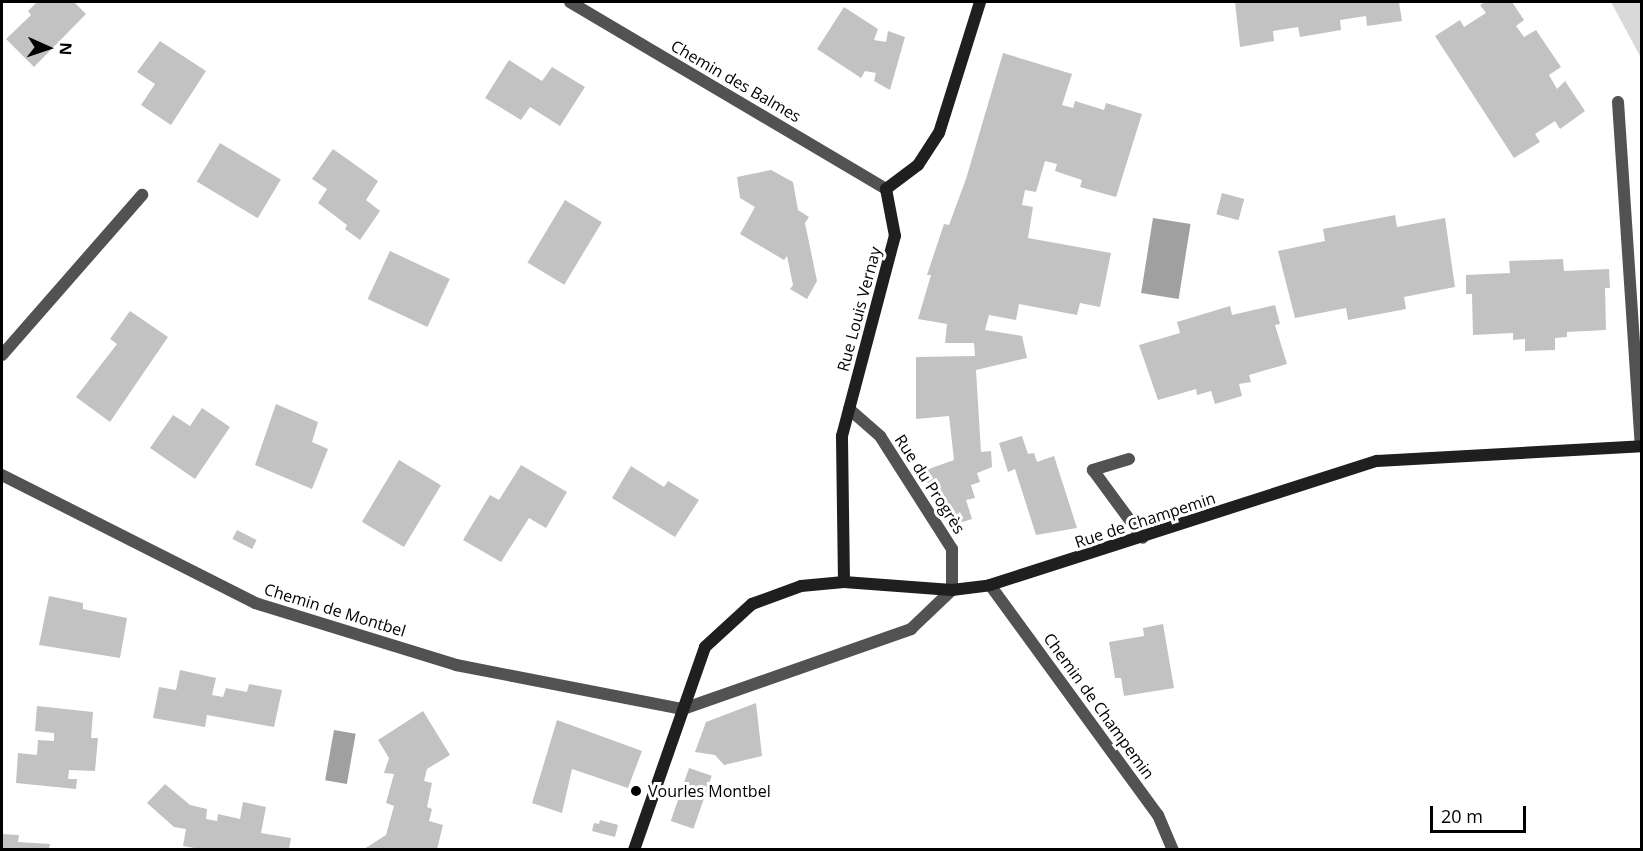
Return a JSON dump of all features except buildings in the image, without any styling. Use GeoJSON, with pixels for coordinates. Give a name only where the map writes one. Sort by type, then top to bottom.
{"type":"FeatureCollection","features":[{"type":"Feature","properties":{"kind":"street","name":"Chemin des Balmes"},"geometry":{"type":"LineString","coordinates":[[570,2],[886,189]]}},
{"type":"Feature","properties":{"kind":"street"},"geometry":{"type":"LineString","coordinates":[[886,189],[918,165],[939,133],[980,2]]}},
{"type":"Feature","properties":{"kind":"street"},"geometry":{"type":"LineString","coordinates":[[1618,102],[1641,446]]}},
{"type":"Feature","properties":{"kind":"street","name":"Rue Louis Vernay"},"geometry":{"type":"LineString","coordinates":[[844,582],[842,436],[895,236],[886,189]]}},
{"type":"Feature","properties":{"kind":"street"},"geometry":{"type":"LineString","coordinates":[[2,355],[142,195]]}},
{"type":"Feature","properties":{"kind":"street","name":"Rue du Progrès"},"geometry":{"type":"LineString","coordinates":[[849,409],[880,436],[952,549],[952,590]]}},
{"type":"Feature","properties":{"kind":"street","name":"Rue de Champemin"},"geometry":{"type":"LineString","coordinates":[[683,709],[705,647],[752,604],[801,586],[844,582],[952,590],[990,585],[1143,538],[1377,461],[1641,446]]}},
{"type":"Feature","properties":{"kind":"street"},"geometry":{"type":"LineString","coordinates":[[1129,459],[1093,470],[1143,538]]}},
{"type":"Feature","properties":{"kind":"street","name":"Chemin de Montbel"},"geometry":{"type":"LineString","coordinates":[[2,475],[255,603],[456,665],[683,709]]}},
{"type":"Feature","properties":{"kind":"street","name":"Chemin de Champemin"},"geometry":{"type":"LineString","coordinates":[[990,585],[1158,814],[1173,849]]}},
{"type":"Feature","properties":{"kind":"street"},"geometry":{"type":"LineString","coordinates":[[634,849],[683,709],[911,629],[952,590]]}},
{"type":"Feature","properties":{"kind":"shaded area"},"geometry":{"type":"Polygon","coordinates":[[[1611,2],[1641,2],[1641,58],[1611,2]]]}},
{"type":"Feature","properties":{"kind":"shaded area"},"geometry":{"type":"Polygon","coordinates":[[[1153,218],[1191,224],[1179,299],[1141,293],[1153,218]]]}},
{"type":"Feature","properties":{"kind":"shaded area"},"geometry":{"type":"Polygon","coordinates":[[[334,730],[356,734],[347,784],[325,780],[334,730]]]}},
{"type":"Feature","properties":{"kind":"place","name":"Vourles Montbel"},"geometry":{"type":"Point","coordinates":[636,791]}}]}
